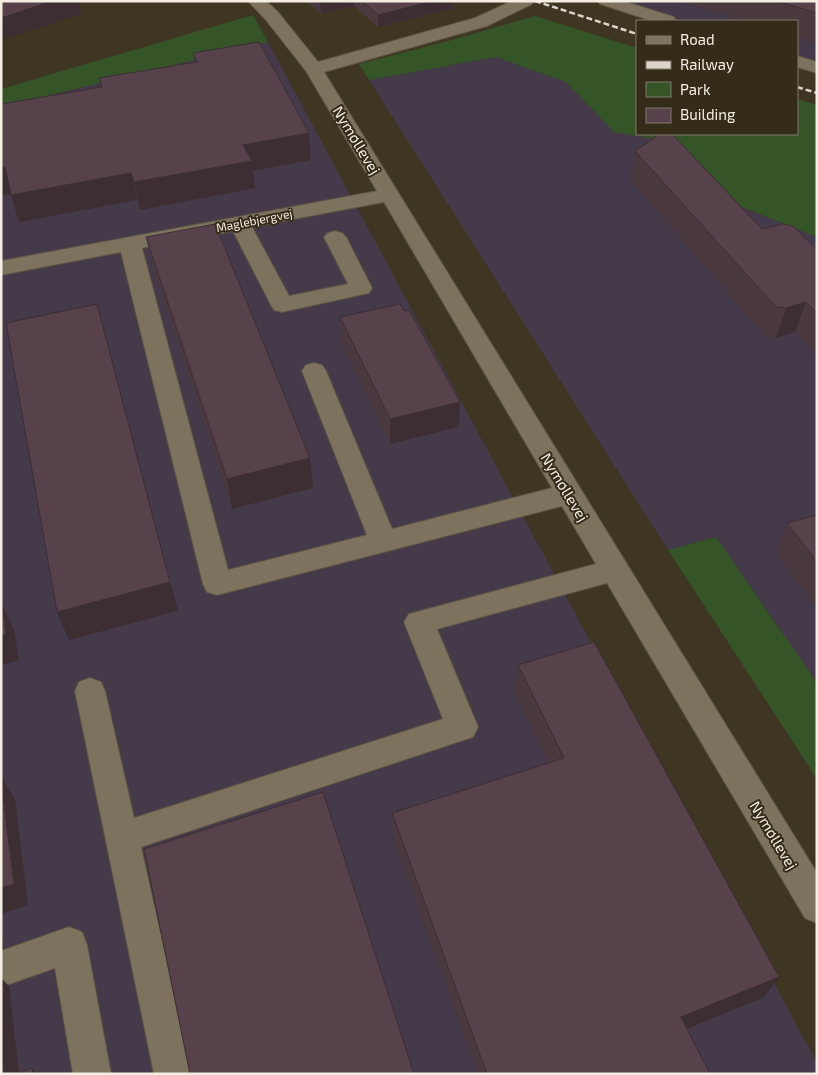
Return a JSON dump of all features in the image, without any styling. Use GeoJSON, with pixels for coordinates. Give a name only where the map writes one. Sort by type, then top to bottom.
{"type":"FeatureCollection","features":[{"type":"Feature","properties":{"kind":"street","name":"Nymøllevej"},"geometry":{"type":"LineString","coordinates":[[256,1],[272,16],[314,69],[817,906]]}},
{"type":"Feature","properties":{"kind":"street"},"geometry":{"type":"LineString","coordinates":[[314,69],[481,22],[526,1]]}},
{"type":"Feature","properties":{"kind":"street"},"geometry":{"type":"LineString","coordinates":[[606,1],[665,20]]}},
{"type":"Feature","properties":{"kind":"street"},"geometry":{"type":"LineString","coordinates":[[798,61],[817,68]]}},
{"type":"Feature","properties":{"kind":"street","name":"Maglebjergvej"},"geometry":{"type":"LineString","coordinates":[[1,268],[390,195]]}},
{"type":"Feature","properties":{"kind":"street"},"geometry":{"type":"LineString","coordinates":[[239,223],[282,305],[361,288],[335,237]]}},
{"type":"Feature","properties":{"kind":"street"},"geometry":{"type":"LineString","coordinates":[[130,244],[217,584],[569,494]]}},
{"type":"Feature","properties":{"kind":"street"},"geometry":{"type":"LineString","coordinates":[[314,371],[383,541]]}},
{"type":"Feature","properties":{"kind":"street"},"geometry":{"type":"LineString","coordinates":[[123,837],[462,727],[419,622],[615,570]]}},
{"type":"Feature","properties":{"kind":"street"},"geometry":{"type":"LineString","coordinates":[[90,691],[123,837],[172,1074]]}},
{"type":"Feature","properties":{"kind":"street"},"geometry":{"type":"LineString","coordinates":[[1,969],[69,945],[92,1074]]}},
{"type":"Feature","properties":{"kind":"shaded area"},"geometry":{"type":"Polygon","coordinates":[[[616,1],[817,1],[817,63],[798,57],[798,20],[678,20],[616,1]]]}},
{"type":"Feature","properties":{"kind":"shaded area"},"geometry":{"type":"Polygon","coordinates":[[[268,42],[817,1063],[817,1074],[1,1074],[1,107],[268,42]]]}},
{"type":"Feature","properties":{"kind":"shaded area"},"geometry":{"type":"Polygon","coordinates":[[[496,57],[566,82],[614,132],[662,140],[727,201],[817,237],[817,683],[716,537],[668,550],[369,80],[496,57]]]}},
{"type":"Feature","properties":{"kind":"green space"},"geometry":{"type":"Polygon","coordinates":[[[253,15],[268,42],[1,107],[1,89],[253,15]]]}},
{"type":"Feature","properties":{"kind":"green space"},"geometry":{"type":"Polygon","coordinates":[[[535,16],[636,48],[636,135],[798,135],[798,99],[817,105],[817,237],[727,201],[662,140],[614,132],[566,82],[496,57],[369,80],[359,64],[535,16]]]}},
{"type":"Feature","properties":{"kind":"green space"},"geometry":{"type":"Polygon","coordinates":[[[716,537],[817,683],[817,779],[668,550],[716,537]]]}},
{"type":"Feature","properties":{"kind":"building"},"geometry":{"type":"Polygon","coordinates":[[[1,1],[52,1],[1,18],[1,1]]]}},
{"type":"Feature","properties":{"kind":"building"},"geometry":{"type":"Polygon","coordinates":[[[362,1],[433,1],[378,15],[362,1]]]}},
{"type":"Feature","properties":{"kind":"building"},"geometry":{"type":"Polygon","coordinates":[[[776,1],[817,1],[817,13],[776,1]]]}},
{"type":"Feature","properties":{"kind":"building"},"geometry":{"type":"Polygon","coordinates":[[[259,42],[309,133],[243,145],[252,161],[134,182],[131,173],[11,195],[5,167],[1,167],[1,104],[102,87],[99,78],[197,62],[193,53],[259,42]]]}},
{"type":"Feature","properties":{"kind":"building"},"geometry":{"type":"Polygon","coordinates":[[[659,135],[673,135],[762,229],[783,224],[793,226],[817,250],[817,313],[806,302],[786,308],[776,307],[635,151],[659,135]]]}},
{"type":"Feature","properties":{"kind":"building"},"geometry":{"type":"Polygon","coordinates":[[[215,224],[310,458],[227,479],[146,237],[215,224]]]}},
{"type":"Feature","properties":{"kind":"building"},"geometry":{"type":"Polygon","coordinates":[[[97,304],[170,582],[57,612],[6,323],[97,304]]]}},
{"type":"Feature","properties":{"kind":"building"},"geometry":{"type":"Polygon","coordinates":[[[400,304],[404,311],[409,310],[460,402],[390,419],[340,317],[400,304]]]}},
{"type":"Feature","properties":{"kind":"building"},"geometry":{"type":"Polygon","coordinates":[[[817,515],[817,562],[787,523],[817,515]]]}},
{"type":"Feature","properties":{"kind":"building"},"geometry":{"type":"Polygon","coordinates":[[[1,604],[6,634],[1,636],[1,604]]]}},
{"type":"Feature","properties":{"kind":"building"},"geometry":{"type":"Polygon","coordinates":[[[594,642],[779,977],[681,1017],[710,1074],[487,1074],[392,813],[564,758],[518,665],[594,642]]]}},
{"type":"Feature","properties":{"kind":"building"},"geometry":{"type":"Polygon","coordinates":[[[1,780],[14,884],[1,888],[1,780]]]}},
{"type":"Feature","properties":{"kind":"building"},"geometry":{"type":"Polygon","coordinates":[[[323,792],[414,1074],[190,1074],[144,849],[323,792]]]}},
{"type":"Feature","properties":{"kind":"building"},"geometry":{"type":"Polygon","coordinates":[[[1,1049],[4,1074],[1,1074],[1,1049]]]}},
{"type":"Feature","properties":{"kind":"building"},"geometry":{"type":"Polygon","coordinates":[[[32,1068],[33,1074],[16,1074],[32,1068]]]}},
{"type":"Feature","properties":{"kind":"railway"},"geometry":{"type":"LineString","coordinates":[[535,1],[636,34]]}},
{"type":"Feature","properties":{"kind":"railway"},"geometry":{"type":"LineString","coordinates":[[798,87],[817,93]]}}]}
